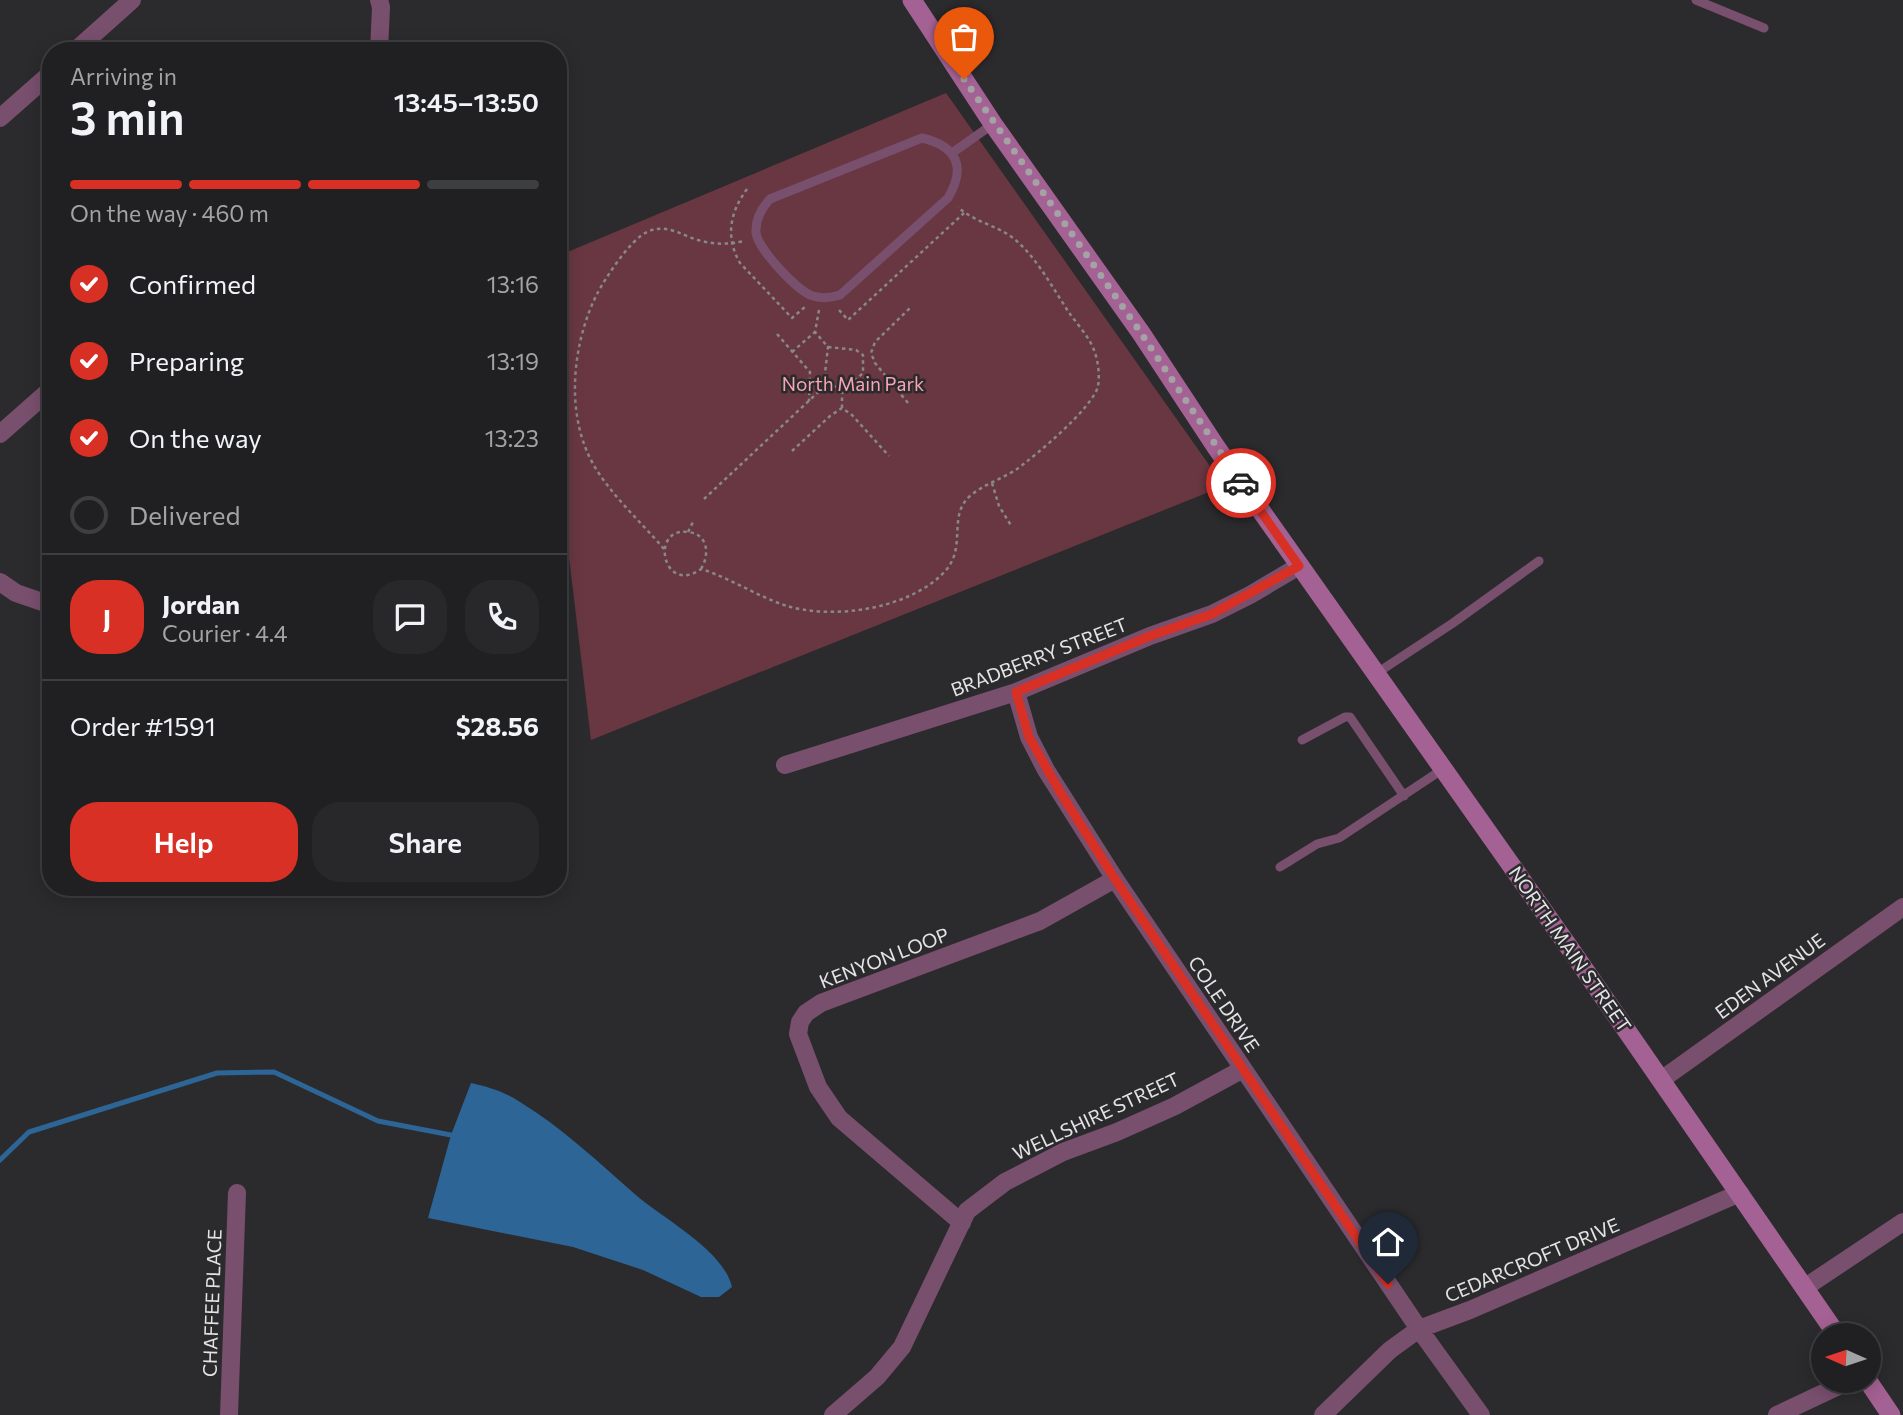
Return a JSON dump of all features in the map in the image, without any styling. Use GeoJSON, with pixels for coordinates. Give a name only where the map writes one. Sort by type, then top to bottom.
{"type":"FeatureCollection","features":[{"type":"Feature","properties":{"kind":"main road","name":"NORTH MAIN STREET"},"geometry":{"type":"LineString","coordinates":[[912,0],[993,124],[1126,312],[1299,566],[1829,1323]]}},
{"type":"Feature","properties":{"kind":"main road"},"geometry":{"type":"LineString","coordinates":[[1876,1393],[1891,1415]]}},
{"type":"Feature","properties":{"kind":"street"},"geometry":{"type":"LineString","coordinates":[[85,42],[132,0]]}},
{"type":"Feature","properties":{"kind":"street"},"geometry":{"type":"LineString","coordinates":[[379,0],[379,42]]}},
{"type":"Feature","properties":{"kind":"street"},"geometry":{"type":"LineString","coordinates":[[0,118],[42,80]]}},
{"type":"Feature","properties":{"kind":"street"},"geometry":{"type":"LineString","coordinates":[[0,434],[42,397]]}},
{"type":"Feature","properties":{"kind":"street","name":"BRADBERRY STREET"},"geometry":{"type":"LineString","coordinates":[[785,765],[1016,692],[1150,636],[1212,614],[1299,566]]}},
{"type":"Feature","properties":{"kind":"street"},"geometry":{"type":"LineString","coordinates":[[0,582],[16,593],[42,602]]}},
{"type":"Feature","properties":{"kind":"street","name":"COLE DRIVE"},"geometry":{"type":"LineString","coordinates":[[1016,692],[1029,737],[1046,770],[1115,879],[1419,1329],[1481,1415]]}},
{"type":"Feature","properties":{"kind":"street","name":"KENYON LOOP"},"geometry":{"type":"LineString","coordinates":[[962,1223],[839,1118],[811,1072],[799,1034],[800,1022],[806,1013],[821,1003],[1040,921],[1115,879]]}},
{"type":"Feature","properties":{"kind":"street","name":"EDEN AVENUE"},"geometry":{"type":"LineString","coordinates":[[1661,1080],[1903,906]]}},
{"type":"Feature","properties":{"kind":"street","name":"WELLSHIRE STREET"},"geometry":{"type":"LineString","coordinates":[[834,1415],[877,1377],[902,1347],[967,1211],[1005,1181],[1063,1153],[1175,1106],[1243,1069]]}},
{"type":"Feature","properties":{"kind":"street","name":"CHAFFEE PLACE"},"geometry":{"type":"LineString","coordinates":[[229,1415],[237,1193]]}},
{"type":"Feature","properties":{"kind":"street","name":"CEDARCROFT DRIVE"},"geometry":{"type":"LineString","coordinates":[[1323,1415],[1390,1350],[1419,1329],[1470,1310],[1740,1193]]}},
{"type":"Feature","properties":{"kind":"street"},"geometry":{"type":"LineString","coordinates":[[1804,1288],[1903,1222]]}},
{"type":"Feature","properties":{"kind":"street"},"geometry":{"type":"LineString","coordinates":[[1777,1415],[1824,1393]]}},
{"type":"Feature","properties":{"kind":"lane"},"geometry":{"type":"LineString","coordinates":[[1696,0],[1764,28]]}},
{"type":"Feature","properties":{"kind":"lane"},"geometry":{"type":"LineString","coordinates":[[952,153],[993,124]]}},
{"type":"Feature","properties":{"kind":"lane"},"geometry":{"type":"LineString","coordinates":[[922,138],[943,144],[952,153],[957,166],[956,179],[948,198],[840,295],[831,298],[811,296],[800,289],[760,247],[757,239],[757,220],[761,209],[770,199],[922,138]]}},
{"type":"Feature","properties":{"kind":"lane"},"geometry":{"type":"LineString","coordinates":[[1375,674],[1539,561]]}},
{"type":"Feature","properties":{"kind":"lane"},"geometry":{"type":"LineString","coordinates":[[1302,740],[1345,717],[1350,717],[1404,796]]}},
{"type":"Feature","properties":{"kind":"lane"},"geometry":{"type":"LineString","coordinates":[[1280,867],[1317,844],[1339,838],[1443,769]]}},
{"type":"Feature","properties":{"kind":"path"},"geometry":{"type":"LineString","coordinates":[[747,189],[737,202],[731,224],[732,243],[740,263],[792,318],[803,307],[827,309]]}},
{"type":"Feature","properties":{"kind":"path"},"geometry":{"type":"LineString","coordinates":[[701,569],[784,605],[809,611],[856,611],[902,599],[934,581],[947,569],[956,555],[958,513],[970,496],[1016,469],[1071,423],[1098,388],[1094,349],[1027,251],[994,226],[964,213],[948,198]]}},
{"type":"Feature","properties":{"kind":"path"},"geometry":{"type":"LineString","coordinates":[[832,308],[839,309],[848,320],[964,213]]}},
{"type":"Feature","properties":{"kind":"path"},"geometry":{"type":"LineString","coordinates":[[664,549],[622,505],[596,470],[581,437],[575,384],[577,352],[587,315],[604,281],[644,233],[667,228],[699,241],[717,244],[757,239]]}},
{"type":"Feature","properties":{"kind":"path"},"geometry":{"type":"LineString","coordinates":[[908,403],[875,363],[871,353],[875,342],[911,307]]}},
{"type":"Feature","properties":{"kind":"path"},"geometry":{"type":"LineString","coordinates":[[792,352],[815,332],[819,310]]}},
{"type":"Feature","properties":{"kind":"path"},"geometry":{"type":"LineString","coordinates":[[815,332],[828,347],[856,350],[863,355],[871,353]]}},
{"type":"Feature","properties":{"kind":"path"},"geometry":{"type":"LineString","coordinates":[[777,334],[810,372],[809,401]]}},
{"type":"Feature","properties":{"kind":"path"},"geometry":{"type":"LineString","coordinates":[[828,347],[825,373],[829,382],[842,392]]}},
{"type":"Feature","properties":{"kind":"path"},"geometry":{"type":"LineString","coordinates":[[842,408],[842,392],[863,373],[863,355]]}},
{"type":"Feature","properties":{"kind":"path"},"geometry":{"type":"LineString","coordinates":[[704,499],[829,382]]}},
{"type":"Feature","properties":{"kind":"path"},"geometry":{"type":"LineString","coordinates":[[792,451],[842,408]]}},
{"type":"Feature","properties":{"kind":"path"},"geometry":{"type":"LineString","coordinates":[[842,408],[852,415],[889,456]]}},
{"type":"Feature","properties":{"kind":"path"},"geometry":{"type":"LineString","coordinates":[[992,483],[999,506],[1012,527]]}},
{"type":"Feature","properties":{"kind":"path"},"geometry":{"type":"LineString","coordinates":[[688,532],[693,522]]}},
{"type":"Feature","properties":{"kind":"path"},"geometry":{"type":"LineString","coordinates":[[688,532],[699,536],[705,543],[706,561],[701,569],[688,575],[675,572],[664,558],[664,549],[674,534],[688,532]]}},
{"type":"Feature","properties":{"kind":"green space","name":"North Main Park"},"geometry":{"type":"Polygon","coordinates":[[[946,93],[1224,486],[591,740],[567,541],[567,252],[946,93]]]}},
{"type":"Feature","properties":{"kind":"water"},"geometry":{"type":"Polygon","coordinates":[[[471,1083],[514,1098],[566,1134],[637,1196],[706,1248],[727,1274],[732,1287],[719,1297],[701,1297],[643,1270],[573,1247],[428,1218],[451,1135],[471,1083]]]}},
{"type":"Feature","properties":{"kind":"waterway"},"geometry":{"type":"LineString","coordinates":[[0,1160],[29,1132],[217,1073],[274,1072],[378,1121],[456,1136]]}},
{"type":"Feature","properties":{"kind":"way so far"},"geometry":{"type":"LineString","coordinates":[[964,79],[1141,333],[1241,483]]}},
{"type":"Feature","properties":{"kind":"route"},"geometry":{"type":"LineString","coordinates":[[1241,483],[1299,566],[1212,614],[1150,636],[1016,692],[1029,737],[1046,770],[1115,879],[1388,1284]]}}]}
